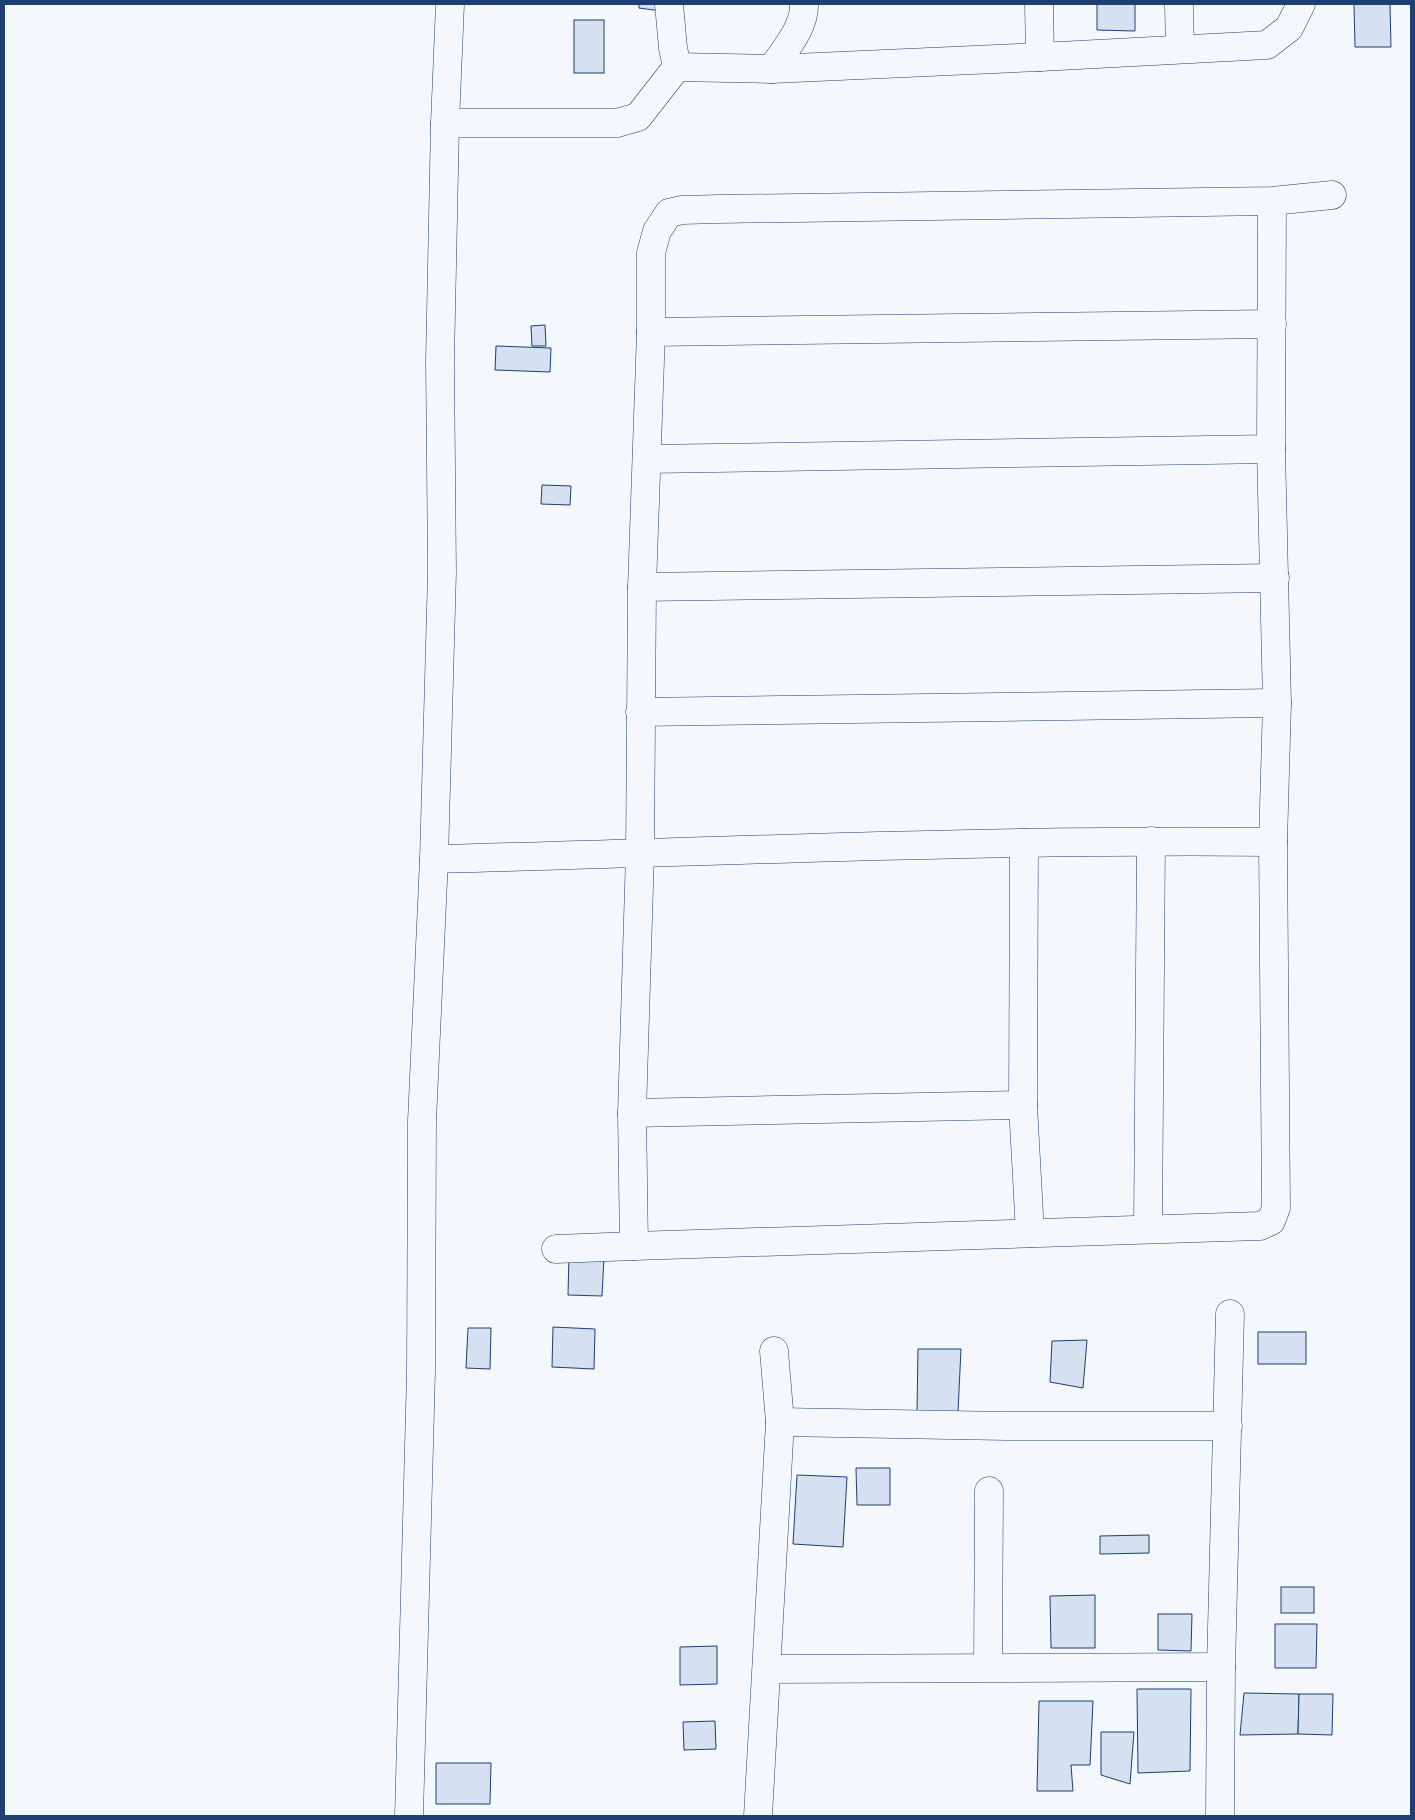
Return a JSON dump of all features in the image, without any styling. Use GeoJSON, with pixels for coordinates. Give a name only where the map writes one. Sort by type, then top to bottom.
{"type":"FeatureCollection","features":[{"type":"Feature","properties":{"kind":"street"},"geometry":{"type":"LineString","coordinates":[[409,1816],[420,1372],[422,1121],[434,859],[442,572],[440,361],[445,123],[450,4]]}},
{"type":"Feature","properties":{"kind":"street"},"geometry":{"type":"LineString","coordinates":[[445,123],[617,124],[638,117],[677,67],[669,4]]}},
{"type":"Feature","properties":{"kind":"street"},"geometry":{"type":"LineString","coordinates":[[772,69],[798,28],[804,12],[804,4]]}},
{"type":"Feature","properties":{"kind":"street"},"geometry":{"type":"LineString","coordinates":[[1039,4],[1040,57]]}},
{"type":"Feature","properties":{"kind":"street"},"geometry":{"type":"LineString","coordinates":[[1179,4],[1180,50]]}},
{"type":"Feature","properties":{"kind":"street"},"geometry":{"type":"LineString","coordinates":[[677,67],[772,69],[1267,45],[1289,28],[1301,4]]}},
{"type":"Feature","properties":{"kind":"street"},"geometry":{"type":"LineString","coordinates":[[634,1246],[632,1113],[640,854],[642,587],[648,459],[651,253],[653,242],[662,222],[669,213],[682,210],[1272,201],[1332,195]]}},
{"type":"Feature","properties":{"kind":"street"},"geometry":{"type":"LineString","coordinates":[[556,1248],[1260,1226],[1271,1221],[1276,1208],[1274,842],[1277,703],[1271,449],[1272,201]]}},
{"type":"Feature","properties":{"kind":"street"},"geometry":{"type":"LineString","coordinates":[[651,332],[1272,324]]}},
{"type":"Feature","properties":{"kind":"street"},"geometry":{"type":"LineString","coordinates":[[648,459],[1271,449]]}},
{"type":"Feature","properties":{"kind":"street"},"geometry":{"type":"LineString","coordinates":[[642,587],[1274,578]]}},
{"type":"Feature","properties":{"kind":"street"},"geometry":{"type":"LineString","coordinates":[[640,712],[1277,703]]}},
{"type":"Feature","properties":{"kind":"street"},"geometry":{"type":"LineString","coordinates":[[1148,1230],[1151,841]]}},
{"type":"Feature","properties":{"kind":"street"},"geometry":{"type":"LineString","coordinates":[[434,859],[1024,843],[1274,842]]}},
{"type":"Feature","properties":{"kind":"street"},"geometry":{"type":"LineString","coordinates":[[1024,843],[1023,1105],[1030,1233]]}},
{"type":"Feature","properties":{"kind":"street"},"geometry":{"type":"LineString","coordinates":[[632,1113],[1023,1105]]}},
{"type":"Feature","properties":{"kind":"street"},"geometry":{"type":"LineString","coordinates":[[1220,1816],[1220,1667],[1230,1314]]}},
{"type":"Feature","properties":{"kind":"street"},"geometry":{"type":"LineString","coordinates":[[758,1816],[780,1422],[774,1351]]}},
{"type":"Feature","properties":{"kind":"street"},"geometry":{"type":"LineString","coordinates":[[780,1422],[1006,1426],[1228,1426]]}},
{"type":"Feature","properties":{"kind":"street"},"geometry":{"type":"LineString","coordinates":[[988,1667],[989,1491]]}},
{"type":"Feature","properties":{"kind":"street"},"geometry":{"type":"LineString","coordinates":[[767,1669],[1220,1667]]}},
{"type":"Feature","properties":{"kind":"building"},"geometry":{"type":"Polygon","coordinates":[[[639,4],[662,4],[661,11],[639,8],[639,4]]]}},
{"type":"Feature","properties":{"kind":"building"},"geometry":{"type":"Polygon","coordinates":[[[1097,4],[1135,4],[1135,31],[1097,30],[1097,4]]]}},
{"type":"Feature","properties":{"kind":"building"},"geometry":{"type":"Polygon","coordinates":[[[1354,4],[1390,4],[1391,47],[1355,47],[1354,4]]]}},
{"type":"Feature","properties":{"kind":"building"},"geometry":{"type":"Polygon","coordinates":[[[574,20],[604,20],[604,73],[574,73],[574,20]]]}},
{"type":"Feature","properties":{"kind":"building"},"geometry":{"type":"Polygon","coordinates":[[[545,325],[546,346],[532,346],[531,326],[545,325]]]}},
{"type":"Feature","properties":{"kind":"building"},"geometry":{"type":"Polygon","coordinates":[[[496,346],[551,348],[550,372],[495,370],[496,346]]]}},
{"type":"Feature","properties":{"kind":"building"},"geometry":{"type":"Polygon","coordinates":[[[542,485],[571,486],[570,505],[541,504],[542,485]]]}},
{"type":"Feature","properties":{"kind":"building"},"geometry":{"type":"Polygon","coordinates":[[[569,1256],[604,1258],[602,1296],[568,1295],[569,1256]]]}},
{"type":"Feature","properties":{"kind":"building"},"geometry":{"type":"Polygon","coordinates":[[[553,1327],[595,1329],[594,1369],[552,1367],[553,1327]]]}},
{"type":"Feature","properties":{"kind":"building"},"geometry":{"type":"Polygon","coordinates":[[[468,1328],[491,1328],[490,1369],[466,1368],[468,1328]]]}},
{"type":"Feature","properties":{"kind":"building"},"geometry":{"type":"Polygon","coordinates":[[[1258,1332],[1306,1332],[1306,1364],[1258,1364],[1258,1332]]]}},
{"type":"Feature","properties":{"kind":"building"},"geometry":{"type":"Polygon","coordinates":[[[1087,1340],[1083,1388],[1050,1382],[1052,1341],[1087,1340]]]}},
{"type":"Feature","properties":{"kind":"building"},"geometry":{"type":"Polygon","coordinates":[[[918,1349],[961,1349],[958,1412],[917,1413],[918,1349]]]}},
{"type":"Feature","properties":{"kind":"building"},"geometry":{"type":"Polygon","coordinates":[[[856,1468],[890,1468],[890,1505],[857,1505],[856,1468]]]}},
{"type":"Feature","properties":{"kind":"building"},"geometry":{"type":"Polygon","coordinates":[[[797,1475],[847,1477],[843,1547],[793,1544],[797,1475]]]}},
{"type":"Feature","properties":{"kind":"building"},"geometry":{"type":"Polygon","coordinates":[[[1149,1535],[1149,1553],[1100,1554],[1100,1536],[1149,1535]]]}},
{"type":"Feature","properties":{"kind":"building"},"geometry":{"type":"Polygon","coordinates":[[[1281,1587],[1314,1587],[1314,1613],[1281,1613],[1281,1587]]]}},
{"type":"Feature","properties":{"kind":"building"},"geometry":{"type":"Polygon","coordinates":[[[1095,1595],[1095,1648],[1051,1648],[1050,1596],[1095,1595]]]}},
{"type":"Feature","properties":{"kind":"building"},"geometry":{"type":"Polygon","coordinates":[[[1158,1614],[1192,1614],[1191,1651],[1158,1650],[1158,1614]]]}},
{"type":"Feature","properties":{"kind":"building"},"geometry":{"type":"Polygon","coordinates":[[[1275,1624],[1317,1624],[1316,1668],[1275,1668],[1275,1624]]]}},
{"type":"Feature","properties":{"kind":"building"},"geometry":{"type":"Polygon","coordinates":[[[717,1646],[717,1684],[680,1685],[680,1647],[717,1646]]]}},
{"type":"Feature","properties":{"kind":"building"},"geometry":{"type":"Polygon","coordinates":[[[1137,1689],[1191,1689],[1190,1771],[1138,1773],[1137,1689]]]}},
{"type":"Feature","properties":{"kind":"building"},"geometry":{"type":"Polygon","coordinates":[[[1244,1693],[1299,1694],[1298,1734],[1240,1735],[1244,1693]]]}},
{"type":"Feature","properties":{"kind":"building"},"geometry":{"type":"Polygon","coordinates":[[[1299,1694],[1333,1694],[1332,1735],[1298,1734],[1299,1694]]]}},
{"type":"Feature","properties":{"kind":"building"},"geometry":{"type":"Polygon","coordinates":[[[1039,1701],[1093,1701],[1090,1765],[1071,1765],[1073,1791],[1037,1791],[1039,1701]]]}},
{"type":"Feature","properties":{"kind":"building"},"geometry":{"type":"Polygon","coordinates":[[[715,1721],[716,1749],[684,1750],[683,1722],[715,1721]]]}},
{"type":"Feature","properties":{"kind":"building"},"geometry":{"type":"Polygon","coordinates":[[[1101,1732],[1134,1732],[1130,1784],[1101,1775],[1101,1732]]]}},
{"type":"Feature","properties":{"kind":"building"},"geometry":{"type":"Polygon","coordinates":[[[436,1763],[491,1763],[490,1804],[436,1804],[436,1763]]]}}]}
